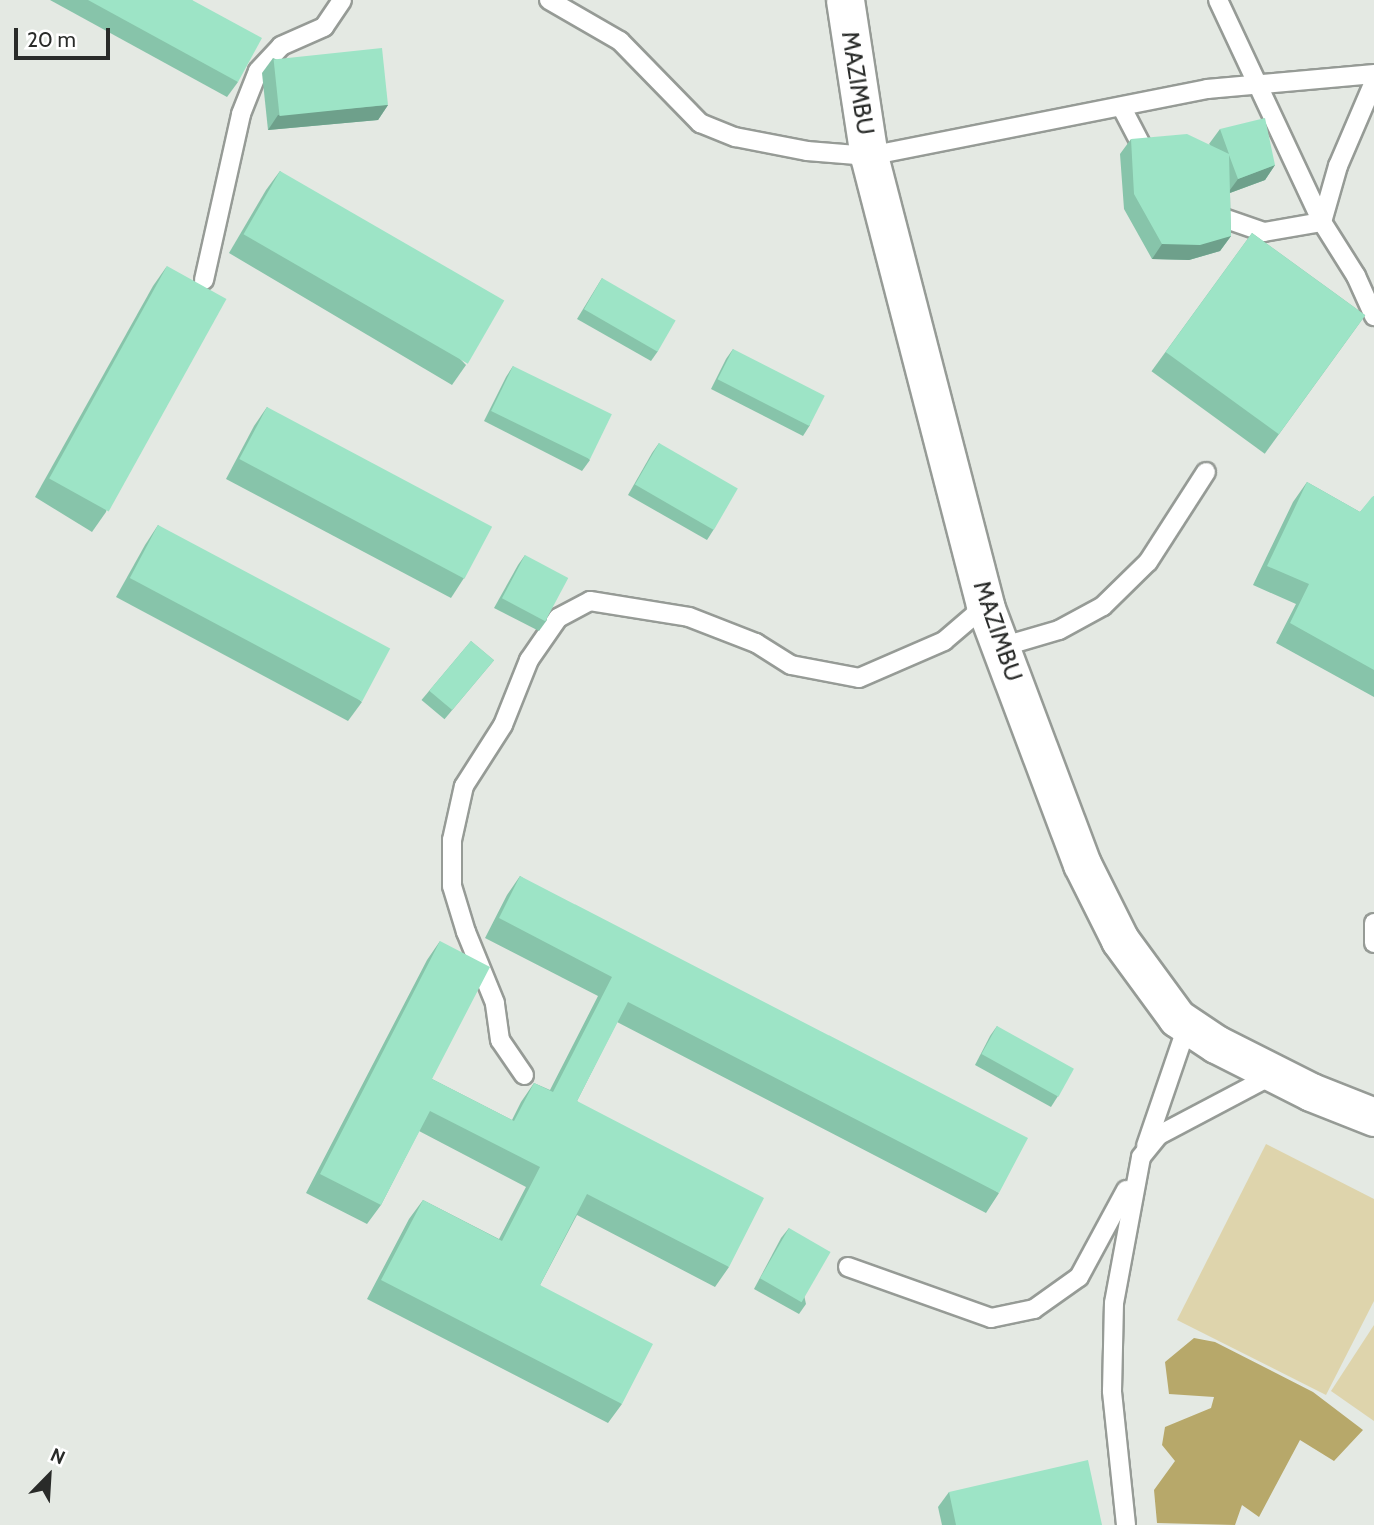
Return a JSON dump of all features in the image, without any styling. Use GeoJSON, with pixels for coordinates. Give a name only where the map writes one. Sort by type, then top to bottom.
{"type":"FeatureCollection","features":[{"type":"Feature","properties":{"kind":"street","name":"MAZIMBU"},"geometry":{"type":"LineString","coordinates":[[845,0],[869,156],[985,606],[1082,864],[1121,940],[1160,999],[1187,1026],[1276,1074],[1374,1117]]}},
{"type":"Feature","properties":{"kind":"lane"},"geometry":{"type":"LineString","coordinates":[[204,280],[240,114],[258,71],[281,46],[324,27],[342,0]]}},
{"type":"Feature","properties":{"kind":"lane"},"geometry":{"type":"LineString","coordinates":[[549,0],[620,41],[682,108],[708,127],[759,143],[869,156],[1256,82],[1374,74]]}},
{"type":"Feature","properties":{"kind":"lane"},"geometry":{"type":"LineString","coordinates":[[1218,0],[1322,222],[1356,276],[1374,316]]}},
{"type":"Feature","properties":{"kind":"lane"},"geometry":{"type":"LineString","coordinates":[[1322,222],[1338,166],[1374,82]]}},
{"type":"Feature","properties":{"kind":"lane"},"geometry":{"type":"LineString","coordinates":[[1122,108],[1156,173]]}},
{"type":"Feature","properties":{"kind":"lane"},"geometry":{"type":"LineString","coordinates":[[1192,205],[1242,228],[1264,232],[1322,222]]}},
{"type":"Feature","properties":{"kind":"lane"},"geometry":{"type":"LineString","coordinates":[[1001,647],[1059,630],[1103,606],[1147,562],[1206,472]]}},
{"type":"Feature","properties":{"kind":"lane"},"geometry":{"type":"LineString","coordinates":[[524,1074],[500,1040],[495,1003],[466,932],[452,886],[452,840],[464,786],[503,725],[529,660],[558,618],[590,601],[689,617],[757,643],[791,665],[859,678],[944,641],[985,606]]}},
{"type":"Feature","properties":{"kind":"lane"},"geometry":{"type":"LineString","coordinates":[[1374,923],[1374,943]]}},
{"type":"Feature","properties":{"kind":"lane"},"geometry":{"type":"LineString","coordinates":[[848,1267],[991,1318],[1034,1309],[1079,1277],[1141,1157],[1187,1026]]}},
{"type":"Feature","properties":{"kind":"lane"},"geometry":{"type":"LineString","coordinates":[[1126,1525],[1112,1391],[1114,1303],[1141,1157],[1159,1135],[1276,1074]]}},
{"type":"Feature","properties":{"kind":"shaded area"},"geometry":{"type":"Polygon","coordinates":[[[1266,1144],[1374,1199],[1374,1301],[1326,1395],[1177,1320],[1266,1144]]]}},
{"type":"Feature","properties":{"kind":"shaded area"},"geometry":{"type":"Polygon","coordinates":[[[1374,1325],[1374,1421],[1331,1391],[1374,1325]]]}},
{"type":"Feature","properties":{"kind":"shaded area"},"geometry":{"type":"Polygon","coordinates":[[[1194,1338],[1215,1342],[1313,1392],[1363,1430],[1334,1461],[1300,1440],[1259,1517],[1242,1505],[1235,1525],[1157,1523],[1154,1490],[1175,1461],[1162,1445],[1165,1427],[1211,1408],[1214,1397],[1169,1394],[1165,1362],[1194,1338]]]}},
{"type":"Feature","properties":{"kind":"building"},"geometry":{"type":"Polygon","coordinates":[[[88,0],[192,0],[262,38],[238,82],[88,0]]]}},
{"type":"Feature","properties":{"kind":"building"},"geometry":{"type":"Polygon","coordinates":[[[382,48],[388,105],[280,116],[274,59],[382,48]]]}},
{"type":"Feature","properties":{"kind":"building"},"geometry":{"type":"Polygon","coordinates":[[[1265,118],[1275,165],[1238,179],[1229,155],[1231,236],[1200,245],[1162,244],[1134,194],[1131,139],[1187,134],[1229,154],[1220,129],[1265,118]]]}},
{"type":"Feature","properties":{"kind":"building"},"geometry":{"type":"Polygon","coordinates":[[[280,171],[504,300],[468,364],[244,234],[280,171]]]}},
{"type":"Feature","properties":{"kind":"building"},"geometry":{"type":"Polygon","coordinates":[[[1252,233],[1365,315],[1279,434],[1166,352],[1252,233]]]}},
{"type":"Feature","properties":{"kind":"building"},"geometry":{"type":"Polygon","coordinates":[[[167,266],[226,299],[109,511],[49,479],[167,266]]]}},
{"type":"Feature","properties":{"kind":"building"},"geometry":{"type":"Polygon","coordinates":[[[602,278],[676,320],[658,352],[584,309],[602,278]]]}},
{"type":"Feature","properties":{"kind":"building"},"geometry":{"type":"Polygon","coordinates":[[[733,349],[825,396],[809,426],[718,379],[733,349]]]}},
{"type":"Feature","properties":{"kind":"building"},"geometry":{"type":"Polygon","coordinates":[[[513,366],[612,414],[590,459],[491,411],[513,366]]]}},
{"type":"Feature","properties":{"kind":"building"},"geometry":{"type":"Polygon","coordinates":[[[267,407],[492,527],[464,579],[239,459],[267,407]]]}},
{"type":"Feature","properties":{"kind":"building"},"geometry":{"type":"Polygon","coordinates":[[[659,443],[738,488],[714,530],[635,485],[659,443]]]}},
{"type":"Feature","properties":{"kind":"building"},"geometry":{"type":"Polygon","coordinates":[[[1307,482],[1360,512],[1374,496],[1374,670],[1290,623],[1309,584],[1267,566],[1307,482]]]}},
{"type":"Feature","properties":{"kind":"building"},"geometry":{"type":"Polygon","coordinates":[[[158,525],[390,648],[362,701],[130,578],[158,525]]]}},
{"type":"Feature","properties":{"kind":"building"},"geometry":{"type":"Polygon","coordinates":[[[525,555],[568,578],[545,621],[502,598],[525,555]]]}},
{"type":"Feature","properties":{"kind":"building"},"geometry":{"type":"Polygon","coordinates":[[[471,641],[494,660],[452,710],[429,691],[471,641]]]}},
{"type":"Feature","properties":{"kind":"building"},"geometry":{"type":"Polygon","coordinates":[[[520,876],[1028,1138],[999,1193],[628,1002],[577,1101],[764,1198],[729,1267],[587,1194],[540,1285],[653,1344],[622,1404],[381,1280],[423,1200],[502,1241],[540,1167],[430,1111],[381,1205],[320,1174],[440,941],[490,967],[432,1079],[514,1121],[534,1083],[553,1092],[612,977],[499,918],[520,876]]]}},
{"type":"Feature","properties":{"kind":"building"},"geometry":{"type":"Polygon","coordinates":[[[997,1026],[1074,1069],[1058,1097],[981,1054],[997,1026]]]}},
{"type":"Feature","properties":{"kind":"building"},"geometry":{"type":"Polygon","coordinates":[[[789,1228],[831,1252],[802,1302],[760,1278],[789,1228]]]}},
{"type":"Feature","properties":{"kind":"building"},"geometry":{"type":"Polygon","coordinates":[[[1088,1460],[1102,1525],[956,1525],[949,1492],[1088,1460]]]}}]}
